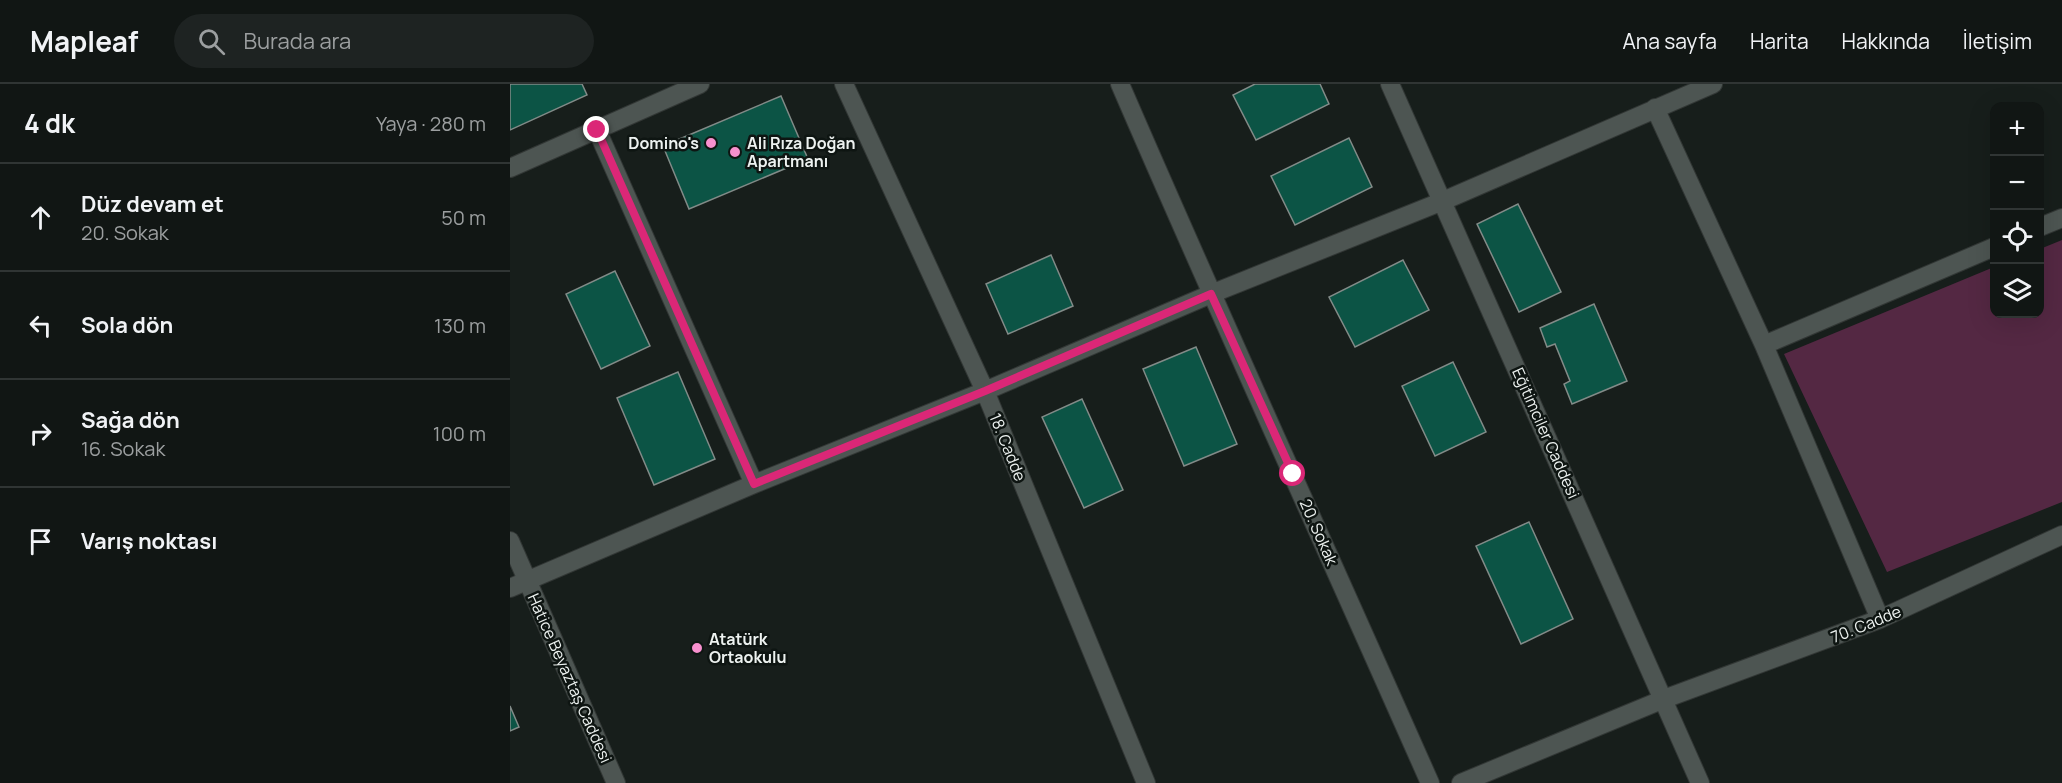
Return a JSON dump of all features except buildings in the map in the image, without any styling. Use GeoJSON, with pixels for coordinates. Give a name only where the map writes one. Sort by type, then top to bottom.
{"type":"FeatureCollection","features":[{"type":"Feature","properties":{"kind":"street"},"geometry":{"type":"LineString","coordinates":[[510,168],[700,84]]}},
{"type":"Feature","properties":{"kind":"street","name":"18. Cadde"},"geometry":{"type":"LineString","coordinates":[[844,84],[985,391],[1146,783]]}},
{"type":"Feature","properties":{"kind":"street","name":"20. Sokak"},"geometry":{"type":"LineString","coordinates":[[1120,84],[1211,294],[1430,783]]}},
{"type":"Feature","properties":{"kind":"street","name":"Eğitimciler Caddesi"},"geometry":{"type":"LineString","coordinates":[[1390,84],[1700,783]]}},
{"type":"Feature","properties":{"kind":"street"},"geometry":{"type":"LineString","coordinates":[[510,588],[754,484],[985,391],[1211,294],[1443,201],[1713,84]]}},
{"type":"Feature","properties":{"kind":"street"},"geometry":{"type":"LineString","coordinates":[[1654,108],[1764,345],[1880,620]]}},
{"type":"Feature","properties":{"kind":"street"},"geometry":{"type":"LineString","coordinates":[[597,130],[754,484]]}},
{"type":"Feature","properties":{"kind":"street"},"geometry":{"type":"LineString","coordinates":[[2044,225],[2062,218]]}},
{"type":"Feature","properties":{"kind":"street"},"geometry":{"type":"LineString","coordinates":[[1764,345],[1990,249]]}},
{"type":"Feature","properties":{"kind":"street","name":"70. Cadde"},"geometry":{"type":"LineString","coordinates":[[1461,783],[1664,699],[1880,620],[2062,536]]}},
{"type":"Feature","properties":{"kind":"street","name":"Hatice Beyaztaş Caddesi"},"geometry":{"type":"LineString","coordinates":[[510,541],[616,783]]}},
{"type":"Feature","properties":{"kind":"shaded area"},"geometry":{"type":"Polygon","coordinates":[[[2062,240],[2062,502],[1887,572],[1784,354],[1990,269],[1990,318],[2044,318],[2044,247],[2062,240]]]}},
{"type":"Feature","properties":{"kind":"place","name":"Domino's"},"geometry":{"type":"Point","coordinates":[711,143]}},
{"type":"Feature","properties":{"kind":"place","name":"Ali Rıza Doğan Apartmanı"},"geometry":{"type":"Point","coordinates":[735,152]}},
{"type":"Feature","properties":{"kind":"place","name":"Atatürk Ortaokulu"},"geometry":{"type":"Point","coordinates":[697,648]}},
{"type":"Feature","properties":{"kind":"route"},"geometry":{"type":"LineString","coordinates":[[597,130],[754,484],[985,391],[1211,294],[1293,474]]}}]}
